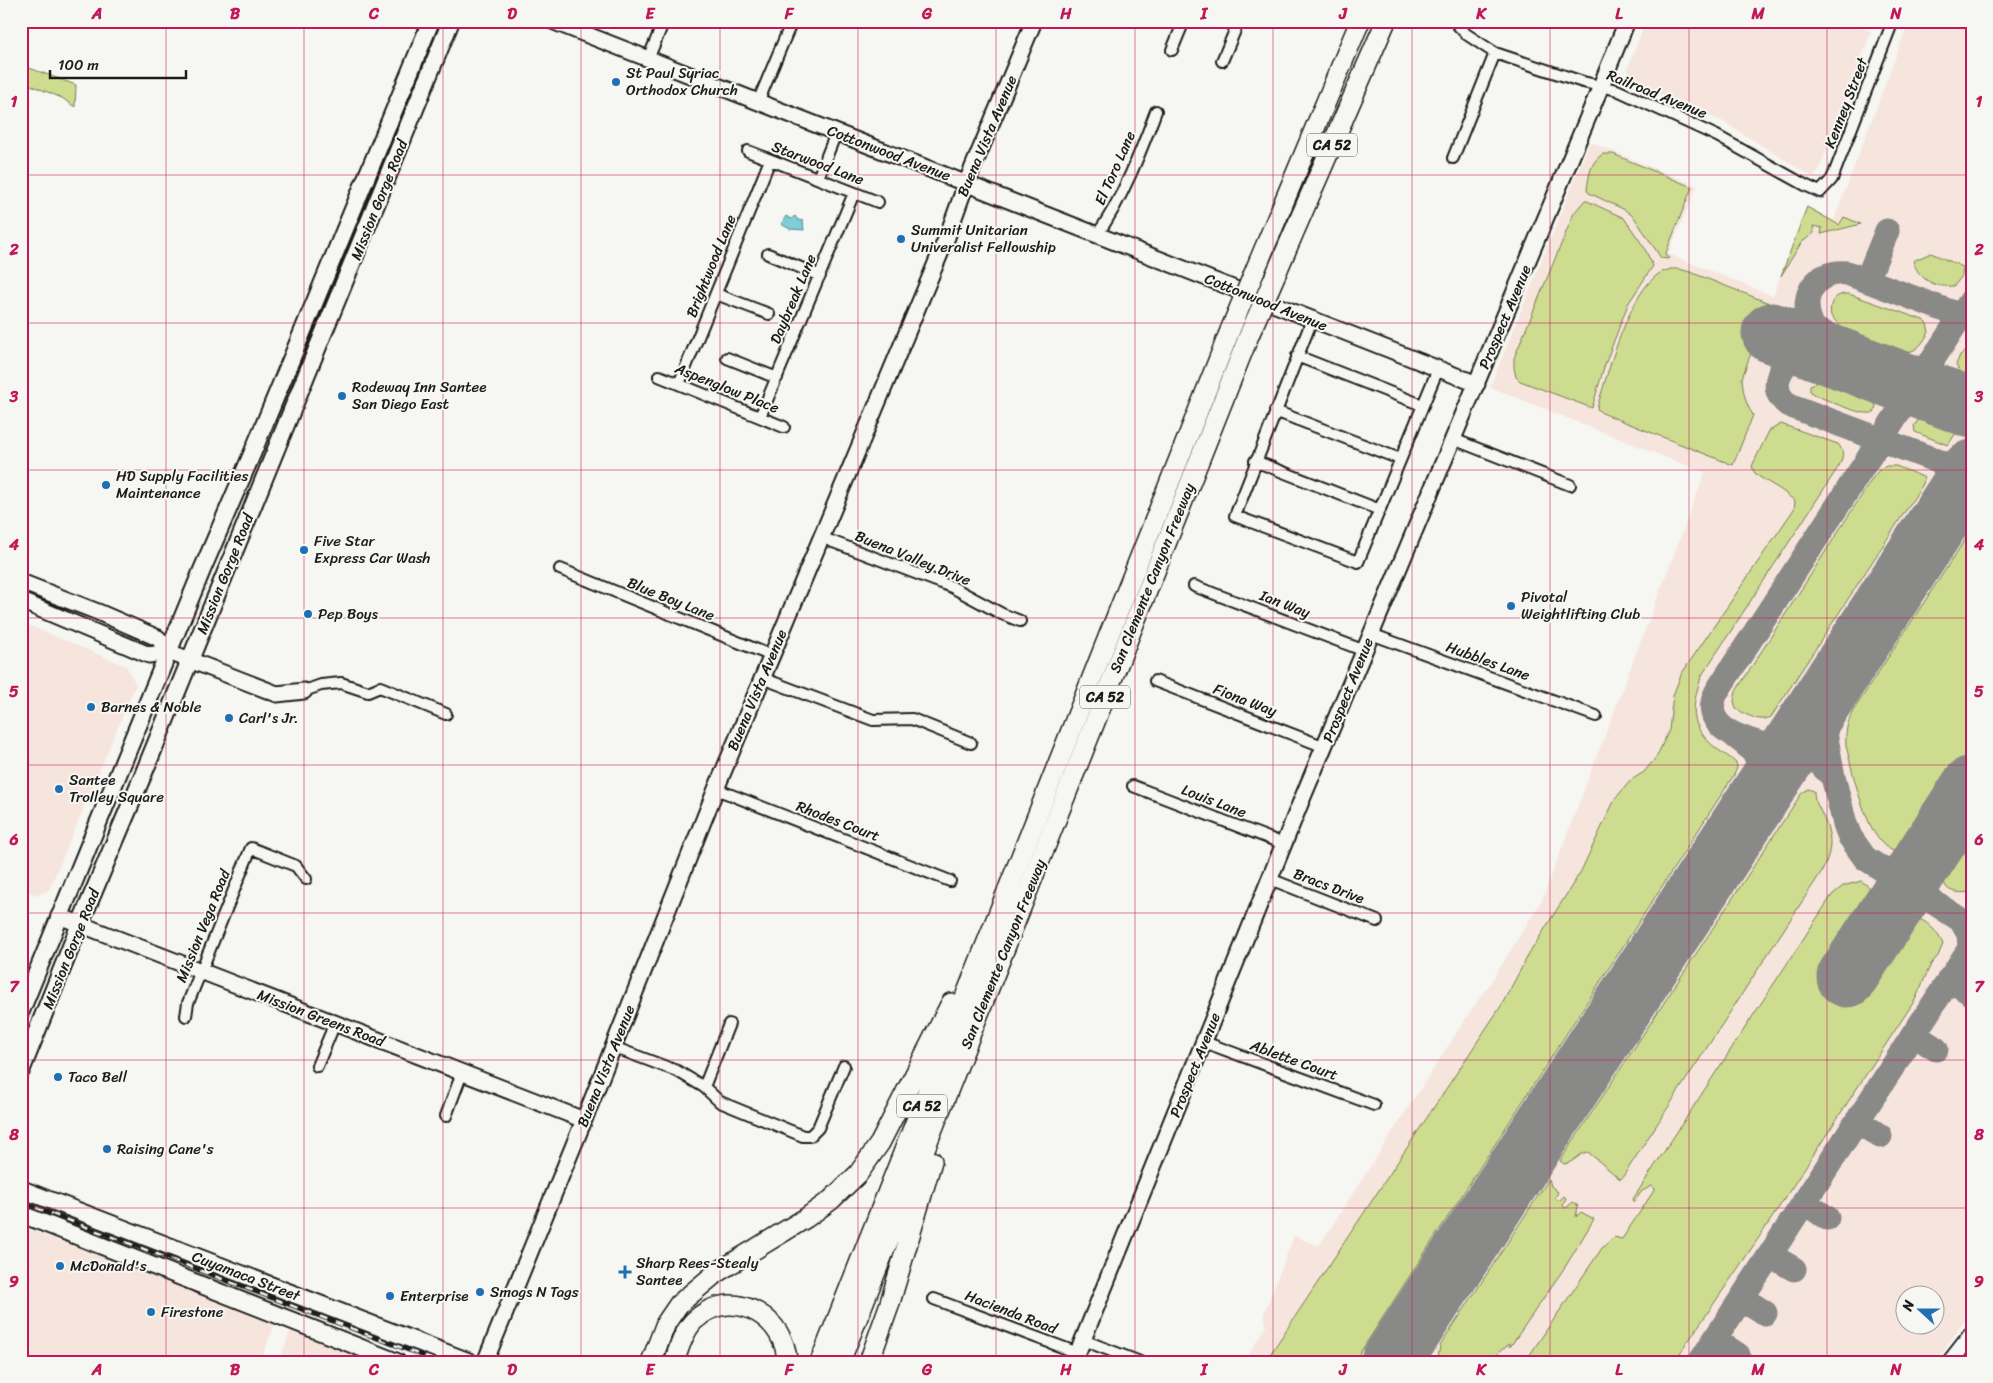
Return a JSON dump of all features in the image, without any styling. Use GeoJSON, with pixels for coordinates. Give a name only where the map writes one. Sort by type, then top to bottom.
{"type":"FeatureCollection","features":[{"type":"Feature","properties":{"kind":"highway","name":"San Clemente Canyon Freeway"},"geometry":{"type":"LineString","coordinates":[[820,1362],[1231,328],[1360,21]]}},
{"type":"Feature","properties":{"kind":"highway","name":"San Clemente Canyon Freeway"},"geometry":{"type":"LineString","coordinates":[[840,1362],[1250,333],[1386,21]]}},
{"type":"Feature","properties":{"kind":"highway"},"geometry":{"type":"LineString","coordinates":[[651,1362],[666,1323],[679,1304],[716,1273],[806,1218],[831,1200],[858,1174],[880,1143],[974,957],[1023,850]]}},
{"type":"Feature","properties":{"kind":"highway"},"geometry":{"type":"LineString","coordinates":[[869,1362],[913,1229],[960,1061]]}},
{"type":"Feature","properties":{"kind":"highway"},"geometry":{"type":"LineString","coordinates":[[674,1362],[692,1322],[706,1311],[717,1306],[730,1304],[757,1311],[769,1320],[782,1341],[787,1355],[787,1362]]}},
{"type":"Feature","properties":{"kind":"main road","name":"Mission Gorge Road"},"geometry":{"type":"LineString","coordinates":[[21,1011],[221,524],[252,454],[431,21]]}},
{"type":"Feature","properties":{"kind":"main road","name":"Mission Gorge Road"},"geometry":{"type":"LineString","coordinates":[[21,1072],[451,21]]}},
{"type":"Feature","properties":{"kind":"main road","name":"Cuyamaca Street"},"geometry":{"type":"LineString","coordinates":[[21,1189],[470,1362]]}},
{"type":"Feature","properties":{"kind":"main road","name":"Cuyamaca Street"},"geometry":{"type":"LineString","coordinates":[[21,1214],[397,1362]]}},
{"type":"Feature","properties":{"kind":"street","name":"Cottonwood Avenue"},"geometry":{"type":"LineString","coordinates":[[552,21],[1476,384]]}},
{"type":"Feature","properties":{"kind":"street"},"geometry":{"type":"LineString","coordinates":[[648,59],[664,21]]}},
{"type":"Feature","properties":{"kind":"street"},"geometry":{"type":"LineString","coordinates":[[758,102],[792,21]]}},
{"type":"Feature","properties":{"kind":"street","name":"Buena Vista Avenue"},"geometry":{"type":"LineString","coordinates":[[485,1362],[716,789],[947,237],[966,184],[1034,21]]}},
{"type":"Feature","properties":{"kind":"street"},"geometry":{"type":"LineString","coordinates":[[1172,50],[1184,21]]}},
{"type":"Feature","properties":{"kind":"street"},"geometry":{"type":"LineString","coordinates":[[1222,61],[1239,21]]}},
{"type":"Feature","properties":{"kind":"street","name":"Railroad Avenue"},"geometry":{"type":"LineString","coordinates":[[1454,21],[1466,34],[1495,52],[1583,82],[1617,90],[1717,136],[1805,186],[1820,192]]}},
{"type":"Feature","properties":{"kind":"street","name":"Prospect Avenue"},"geometry":{"type":"LineString","coordinates":[[1078,1352],[1284,844],[1365,651],[1370,634],[1627,21]]}},
{"type":"Feature","properties":{"kind":"street","name":"Kenney Street"},"geometry":{"type":"LineString","coordinates":[[1820,192],[1832,179],[1893,21]]}},
{"type":"Feature","properties":{"kind":"street"},"geometry":{"type":"LineString","coordinates":[[1453,158],[1495,52]]}},
{"type":"Feature","properties":{"kind":"street","name":"El Toro Lane"},"geometry":{"type":"LineString","coordinates":[[1097,235],[1109,219],[1140,155],[1156,111]]}},
{"type":"Feature","properties":{"kind":"street"},"geometry":{"type":"LineString","coordinates":[[818,178],[836,133]]}},
{"type":"Feature","properties":{"kind":"street","name":"Starwood Lane"},"geometry":{"type":"LineString","coordinates":[[748,151],[878,202]]}},
{"type":"Feature","properties":{"kind":"street","name":"Brightwood Lane"},"geometry":{"type":"LineString","coordinates":[[679,384],[770,160]]}},
{"type":"Feature","properties":{"kind":"street","name":"Daybreak Lane"},"geometry":{"type":"LineString","coordinates":[[760,418],[854,193]]}},
{"type":"Feature","properties":{"kind":"street"},"geometry":{"type":"LineString","coordinates":[[768,254],[820,276]]}},
{"type":"Feature","properties":{"kind":"street"},"geometry":{"type":"LineString","coordinates":[[716,294],[769,314]]}},
{"type":"Feature","properties":{"kind":"street"},"geometry":{"type":"LineString","coordinates":[[1312,320],[1234,516],[1358,562],[1438,369]]}},
{"type":"Feature","properties":{"kind":"street"},"geometry":{"type":"LineString","coordinates":[[1297,356],[1422,405]]}},
{"type":"Feature","properties":{"kind":"street"},"geometry":{"type":"LineString","coordinates":[[727,358],[777,378]]}},
{"type":"Feature","properties":{"kind":"street","name":"Aspenglow Place"},"geometry":{"type":"LineString","coordinates":[[659,376],[784,427]]}},
{"type":"Feature","properties":{"kind":"street"},"geometry":{"type":"LineString","coordinates":[[1275,411],[1400,459]]}},
{"type":"Feature","properties":{"kind":"street"},"geometry":{"type":"LineString","coordinates":[[1453,439],[1570,485]]}},
{"type":"Feature","properties":{"kind":"street"},"geometry":{"type":"LineString","coordinates":[[1255,461],[1380,510]]}},
{"type":"Feature","properties":{"kind":"street","name":"Buena Valley Drive"},"geometry":{"type":"LineString","coordinates":[[820,537],[952,587],[1002,614],[1020,621]]}},
{"type":"Feature","properties":{"kind":"street","name":"Blue Boy Lane"},"geometry":{"type":"LineString","coordinates":[[560,569],[772,656]]}},
{"type":"Feature","properties":{"kind":"street"},"geometry":{"type":"LineString","coordinates":[[21,582],[158,638],[168,652]]}},
{"type":"Feature","properties":{"kind":"street","name":"Ian Way"},"geometry":{"type":"LineString","coordinates":[[1194,586],[1365,651]]}},
{"type":"Feature","properties":{"kind":"street"},"geometry":{"type":"LineString","coordinates":[[21,601],[149,655],[168,652],[277,694],[304,691],[321,685],[341,683],[368,692],[380,687],[446,714]]}},
{"type":"Feature","properties":{"kind":"street","name":"Hubbles Lane"},"geometry":{"type":"LineString","coordinates":[[1370,634],[1596,716]]}},
{"type":"Feature","properties":{"kind":"street"},"geometry":{"type":"LineString","coordinates":[[762,678],[873,720],[912,720],[971,742]]}},
{"type":"Feature","properties":{"kind":"street","name":"Fiona Way"},"geometry":{"type":"LineString","coordinates":[[1155,681],[1324,747]]}},
{"type":"Feature","properties":{"kind":"street","name":"Louis Lane"},"geometry":{"type":"LineString","coordinates":[[1133,786],[1284,844]]}},
{"type":"Feature","properties":{"kind":"street","name":"Rhodes Court"},"geometry":{"type":"LineString","coordinates":[[716,789],[950,881]]}},
{"type":"Feature","properties":{"kind":"street","name":"Mission Vega Road"},"geometry":{"type":"LineString","coordinates":[[186,1016],[188,1003],[200,971],[251,848],[296,866],[306,879]]}},
{"type":"Feature","properties":{"kind":"street","name":"Bracs Drive"},"geometry":{"type":"LineString","coordinates":[[1270,879],[1377,922]]}},
{"type":"Feature","properties":{"kind":"street","name":"Mission Greens Road"},"geometry":{"type":"LineString","coordinates":[[59,916],[584,1120]]}},
{"type":"Feature","properties":{"kind":"street"},"geometry":{"type":"LineString","coordinates":[[317,1066],[335,1023]]}},
{"type":"Feature","properties":{"kind":"street"},"geometry":{"type":"LineString","coordinates":[[704,1087],[729,1024]]}},
{"type":"Feature","properties":{"kind":"street","name":"Ablette Court"},"geometry":{"type":"LineString","coordinates":[[1204,1042],[1374,1106]]}},
{"type":"Feature","properties":{"kind":"street"},"geometry":{"type":"LineString","coordinates":[[613,1047],[677,1071],[704,1087],[720,1102],[803,1136],[810,1136],[818,1128],[844,1066]]}},
{"type":"Feature","properties":{"kind":"street"},"geometry":{"type":"LineString","coordinates":[[446,1116],[462,1072]]}},
{"type":"Feature","properties":{"kind":"street","name":"Hacienda Road"},"geometry":{"type":"LineString","coordinates":[[934,1299],[1078,1352],[1140,1362]]}},
{"type":"Feature","properties":{"kind":"street"},"geometry":{"type":"LineString","coordinates":[[1950,1362],[1972,1334]]}},
{"type":"Feature","properties":{"kind":"shaded area"},"geometry":{"type":"Polygon","coordinates":[[[1646,21],[1851,21],[1871,32],[1818,172],[1812,177],[1722,121],[1632,82],[1628,67],[1646,21]]]}},
{"type":"Feature","properties":{"kind":"shaded area"},"geometry":{"type":"Polygon","coordinates":[[[1909,21],[1972,21],[1972,1310],[1936,1362],[1244,1362],[1266,1326],[1264,1313],[1294,1236],[1319,1246],[1493,979],[1542,900],[1705,473],[1490,387],[1590,142],[1697,186],[1668,254],[1773,296],[1806,206],[1834,220],[1909,21]]]}},
{"type":"Feature","properties":{"kind":"shaded area","name":"Santee Trolley Square"},"geometry":{"type":"Polygon","coordinates":[[[21,622],[126,666],[136,684],[49,890],[37,895],[21,889],[21,622]]]}},
{"type":"Feature","properties":{"kind":"shaded area"},"geometry":{"type":"Polygon","coordinates":[[[21,1226],[272,1321],[274,1326],[260,1362],[21,1362],[21,1226]]]}},
{"type":"Feature","properties":{"kind":"shaded area"},"geometry":{"type":"Polygon","coordinates":[[[291,1329],[306,1335],[367,1362],[279,1362],[291,1329]]]}},
{"type":"Feature","properties":{"kind":"green space"},"geometry":{"type":"Polygon","coordinates":[[[21,65],[76,85],[75,107],[62,98],[21,81],[21,65]]]}},
{"type":"Feature","properties":{"kind":"green space"},"geometry":{"type":"Polygon","coordinates":[[[1603,154],[1613,154],[1692,187],[1665,255],[1669,257],[1668,259],[1661,258],[1634,217],[1625,210],[1589,193],[1587,190],[1593,165],[1603,154]]]}},
{"type":"Feature","properties":{"kind":"green space"},"geometry":{"type":"Polygon","coordinates":[[[1585,200],[1624,218],[1644,247],[1653,266],[1628,304],[1604,367],[1592,408],[1520,381],[1516,377],[1514,368],[1514,358],[1574,213],[1585,200]]]}},
{"type":"Feature","properties":{"kind":"green space"},"geometry":{"type":"Polygon","coordinates":[[[1807,207],[1839,225],[1844,217],[1861,224],[1821,234],[1822,228],[1813,226],[1814,233],[1801,243],[1781,276],[1807,207]]]}},
{"type":"Feature","properties":{"kind":"green space"},"geometry":{"type":"Polygon","coordinates":[[[1931,253],[1963,267],[1962,276],[1954,286],[1934,284],[1919,273],[1913,261],[1931,253]]]}},
{"type":"Feature","properties":{"kind":"green space"},"geometry":{"type":"Polygon","coordinates":[[[1670,269],[1690,272],[1769,303],[1742,378],[1745,397],[1753,415],[1733,465],[1602,413],[1597,409],[1614,353],[1630,314],[1649,283],[1660,273],[1670,269]]]}},
{"type":"Feature","properties":{"kind":"green space"},"geometry":{"type":"Polygon","coordinates":[[[1843,294],[1849,294],[1923,320],[1927,323],[1929,332],[1917,348],[1907,352],[1841,327],[1831,316],[1830,308],[1834,299],[1843,294]]]}},
{"type":"Feature","properties":{"kind":"green space"},"geometry":{"type":"Polygon","coordinates":[[[1972,346],[1972,377],[1959,371],[1956,365],[1960,355],[1972,346]]]}},
{"type":"Feature","properties":{"kind":"green space"},"geometry":{"type":"Polygon","coordinates":[[[1818,382],[1871,401],[1876,405],[1875,412],[1854,410],[1813,394],[1810,391],[1810,385],[1818,382]]]}},
{"type":"Feature","properties":{"kind":"green space"},"geometry":{"type":"Polygon","coordinates":[[[1918,420],[1923,420],[1956,433],[1948,445],[1945,444],[1915,432],[1914,426],[1918,420]]]}},
{"type":"Feature","properties":{"kind":"green space"},"geometry":{"type":"Polygon","coordinates":[[[1781,424],[1838,444],[1842,450],[1842,457],[1839,466],[1702,675],[1694,706],[1697,724],[1708,741],[1736,763],[1737,768],[1734,775],[1354,1362],[1265,1362],[1501,1006],[1529,954],[1581,871],[1615,799],[1631,780],[1644,772],[1657,756],[1669,730],[1673,695],[1682,673],[1794,509],[1795,501],[1758,476],[1752,466],[1769,431],[1781,424]]]}},
{"type":"Feature","properties":{"kind":"green space"},"geometry":{"type":"Polygon","coordinates":[[[1896,466],[1923,477],[1923,484],[1771,717],[1758,719],[1736,709],[1734,701],[1736,691],[1874,476],[1881,468],[1896,466]]]}},
{"type":"Feature","properties":{"kind":"green space"},"geometry":{"type":"Polygon","coordinates":[[[1972,529],[1972,750],[1909,846],[1896,851],[1884,846],[1874,833],[1866,815],[1846,746],[1847,728],[1853,711],[1972,529]]]}},
{"type":"Feature","properties":{"kind":"green space"},"geometry":{"type":"Polygon","coordinates":[[[1808,789],[1814,791],[1815,799],[1829,834],[1830,847],[1822,871],[1622,1178],[1620,1179],[1588,1152],[1564,1164],[1560,1161],[1801,794],[1808,789]]]}},
{"type":"Feature","properties":{"kind":"green space"},"geometry":{"type":"Polygon","coordinates":[[[1972,827],[1972,892],[1955,892],[1947,887],[1944,880],[1946,869],[1972,827]]]}},
{"type":"Feature","properties":{"kind":"green space"},"geometry":{"type":"Polygon","coordinates":[[[1861,881],[1877,893],[1873,903],[1829,970],[1829,974],[1855,991],[1863,986],[1909,920],[1914,917],[1932,927],[1943,944],[1938,956],[1931,964],[1915,1000],[1762,1233],[1674,1362],[1525,1362],[1602,1248],[1614,1237],[1622,1239],[1655,1189],[1652,1186],[1642,1191],[1634,1202],[1633,1199],[1832,895],[1843,886],[1861,881]]]}},
{"type":"Feature","properties":{"kind":"green space"},"geometry":{"type":"Polygon","coordinates":[[[1549,1179],[1551,1186],[1558,1192],[1555,1198],[1559,1201],[1564,1196],[1566,1198],[1563,1206],[1566,1208],[1573,1202],[1578,1206],[1576,1217],[1581,1212],[1594,1219],[1567,1264],[1510,1347],[1510,1344],[1500,1351],[1492,1362],[1437,1362],[1440,1346],[1549,1179]]]}},
{"type":"Feature","properties":{"kind":"water"},"geometry":{"type":"Polygon","coordinates":[[[786,216],[791,219],[795,216],[798,220],[803,221],[804,230],[790,229],[781,224],[786,216]]]}},
{"type":"Feature","properties":{"kind":"taxiway"},"geometry":{"type":"LineString","coordinates":[[1867,280],[1887,231]]}},
{"type":"Feature","properties":{"kind":"taxiway"},"geometry":{"type":"LineString","coordinates":[[1837,357],[1825,346],[1813,328],[1807,303],[1813,286],[1819,280],[1836,273],[1847,273],[1972,320]]}},
{"type":"Feature","properties":{"kind":"taxiway"},"geometry":{"type":"LineString","coordinates":[[1970,947],[1969,934],[1961,920],[1865,858],[1850,837],[1833,777],[1819,763],[1810,757],[1764,745],[1724,729],[1717,722],[1713,714],[1713,703],[1717,691],[1972,299]]}},
{"type":"Feature","properties":{"kind":"taxiway"},"geometry":{"type":"LineString","coordinates":[[1837,357],[1807,355],[1798,357],[1787,364],[1777,382],[1777,389],[1784,401],[1794,407],[1972,474]]}},
{"type":"Feature","properties":{"kind":"taxiway"},"geometry":{"type":"LineString","coordinates":[[1833,777],[1825,732],[1826,702],[1832,689],[1879,615]]}},
{"type":"Feature","properties":{"kind":"taxiway"},"geometry":{"type":"LineString","coordinates":[[1761,744],[1773,744],[1783,741],[1800,729],[1825,692]]}},
{"type":"Feature","properties":{"kind":"taxiway"},"geometry":{"type":"LineString","coordinates":[[1714,862],[1762,787],[1762,771],[1754,752],[1736,737]]}},
{"type":"Feature","properties":{"kind":"taxiway"},"geometry":{"type":"LineString","coordinates":[[1700,1362],[1972,945]]}},
{"type":"Feature","properties":{"kind":"taxiway"},"geometry":{"type":"LineString","coordinates":[[1949,979],[1972,994]]}},
{"type":"Feature","properties":{"kind":"taxiway"},"geometry":{"type":"LineString","coordinates":[[1913,1034],[1936,1049]]}},
{"type":"Feature","properties":{"kind":"taxiway"},"geometry":{"type":"LineString","coordinates":[[1857,1121],[1880,1136]]}},
{"type":"Feature","properties":{"kind":"taxiway"},"geometry":{"type":"LineString","coordinates":[[1804,1202],[1827,1218]]}},
{"type":"Feature","properties":{"kind":"taxiway"},"geometry":{"type":"LineString","coordinates":[[1770,1255],[1794,1269]]}},
{"type":"Feature","properties":{"kind":"taxiway"},"geometry":{"type":"LineString","coordinates":[[1742,1298],[1765,1313]]}},
{"type":"Feature","properties":{"kind":"taxiway"},"geometry":{"type":"LineString","coordinates":[[1715,1340],[1738,1355]]}},
{"type":"Feature","properties":{"kind":"runway"},"geometry":{"type":"LineString","coordinates":[[1772,333],[1972,408]]}},
{"type":"Feature","properties":{"kind":"runway"},"geometry":{"type":"LineString","coordinates":[[1391,1362],[1972,470]]}},
{"type":"Feature","properties":{"kind":"runway"},"geometry":{"type":"LineString","coordinates":[[1847,977],[1972,786]]}},
{"type":"Feature","properties":{"kind":"railway"},"geometry":{"type":"LineString","coordinates":[[21,1202],[439,1362]]}},
{"type":"Feature","properties":{"kind":"place","name":"St Paul Syriac Orthodox Church"},"geometry":{"type":"Point","coordinates":[616,82]}},
{"type":"Feature","properties":{"kind":"place","name":"Summit Unitarian Univeralist Fellowship"},"geometry":{"type":"Point","coordinates":[901,239]}},
{"type":"Feature","properties":{"kind":"place","name":"Rodeway Inn Santee San Diego East"},"geometry":{"type":"Point","coordinates":[342,396]}},
{"type":"Feature","properties":{"kind":"place","name":"HD Supply Facilities Maintenance"},"geometry":{"type":"Point","coordinates":[106,485]}},
{"type":"Feature","properties":{"kind":"place","name":"Five Star Express Car Wash"},"geometry":{"type":"Point","coordinates":[304,550]}},
{"type":"Feature","properties":{"kind":"place","name":"Pivotal Weightlifting Club"},"geometry":{"type":"Point","coordinates":[1511,606]}},
{"type":"Feature","properties":{"kind":"place","name":"Pep Boys"},"geometry":{"type":"Point","coordinates":[308,614]}},
{"type":"Feature","properties":{"kind":"place","name":"Barnes & Noble"},"geometry":{"type":"Point","coordinates":[91,707]}},
{"type":"Feature","properties":{"kind":"place","name":"Carl's Jr."},"geometry":{"type":"Point","coordinates":[229,718]}},
{"type":"Feature","properties":{"kind":"place","name":"Santee Trolley Square"},"geometry":{"type":"Point","coordinates":[59,789]}},
{"type":"Feature","properties":{"kind":"place","name":"Taco Bell"},"geometry":{"type":"Point","coordinates":[58,1077]}},
{"type":"Feature","properties":{"kind":"place","name":"Raising Cane's"},"geometry":{"type":"Point","coordinates":[107,1149]}},
{"type":"Feature","properties":{"kind":"place","name":"McDonald's"},"geometry":{"type":"Point","coordinates":[60,1266]}},
{"type":"Feature","properties":{"kind":"place","name":"Sharp Rees-Stealy Santee"},"geometry":{"type":"Point","coordinates":[625,1272]}},
{"type":"Feature","properties":{"kind":"place","name":"Smogs N Tags"},"geometry":{"type":"Point","coordinates":[480,1292]}},
{"type":"Feature","properties":{"kind":"place","name":"Enterprise"},"geometry":{"type":"Point","coordinates":[390,1296]}},
{"type":"Feature","properties":{"kind":"place","name":"Firestone"},"geometry":{"type":"Point","coordinates":[151,1312]}}]}
